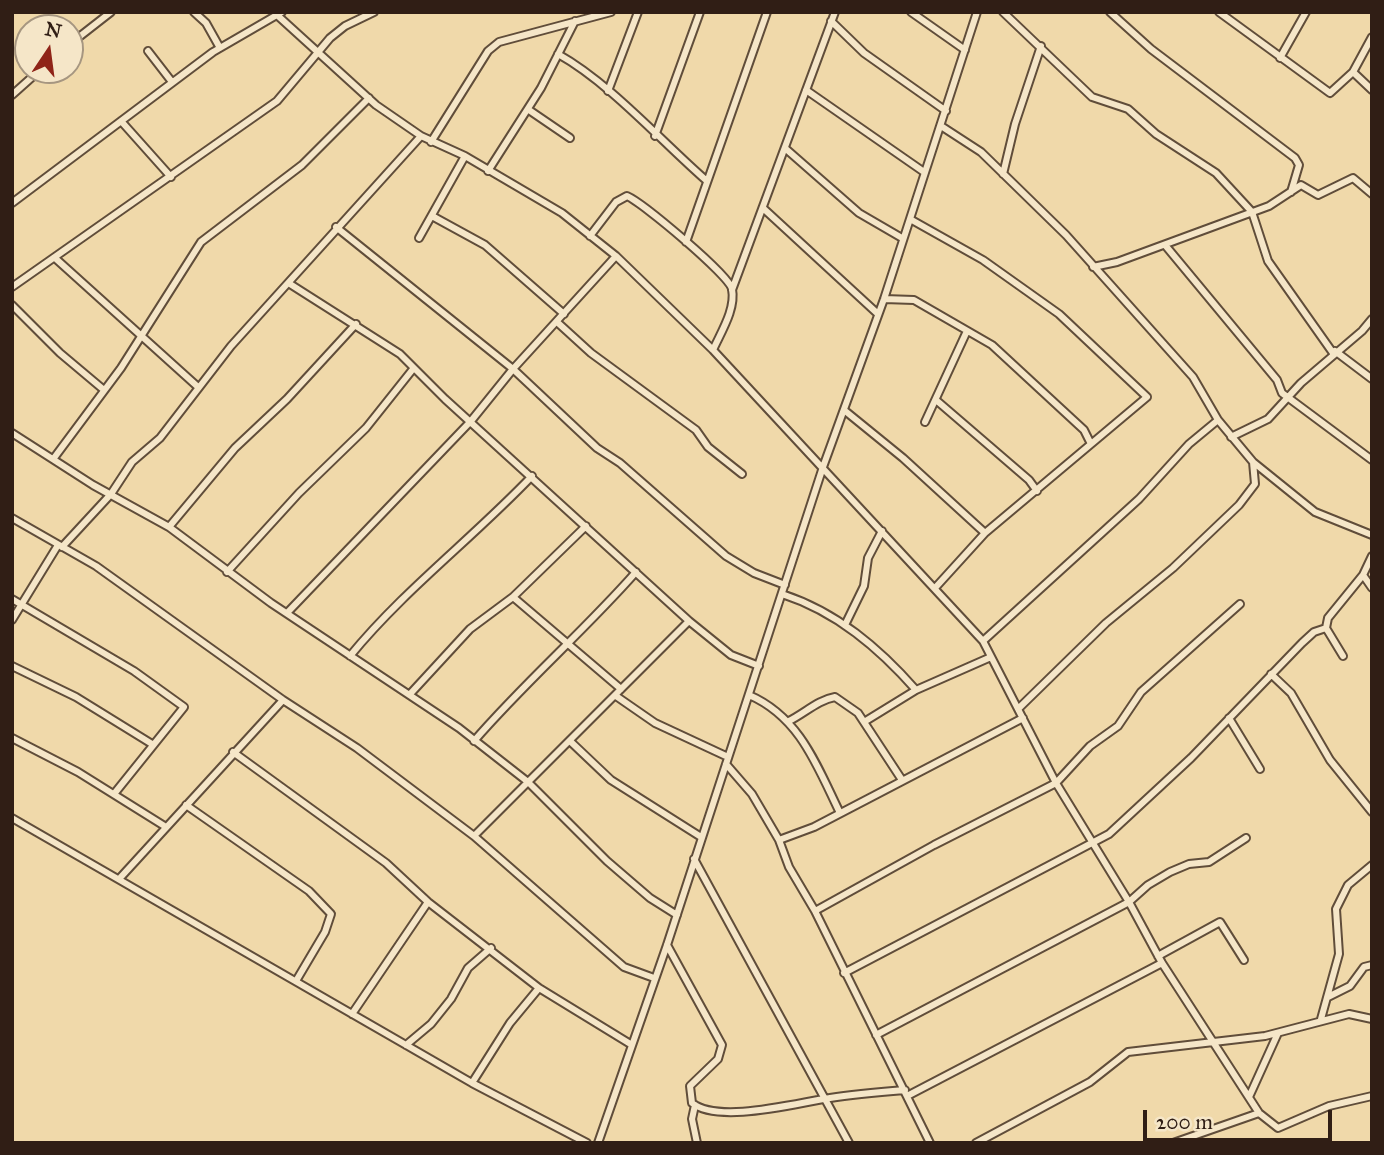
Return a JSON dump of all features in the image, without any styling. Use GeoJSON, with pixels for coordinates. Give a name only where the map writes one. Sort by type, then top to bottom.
{"type":"FeatureCollection","features":[{"type":"Feature","properties":{"kind":"street"},"geometry":{"type":"LineString","coordinates":[[84,33],[111,12]]}},
{"type":"Feature","properties":{"kind":"street"},"geometry":{"type":"LineString","coordinates":[[194,12],[206,23],[220,48]]}},
{"type":"Feature","properties":{"kind":"street"},"geometry":{"type":"LineString","coordinates":[[12,287],[277,101],[345,26],[374,12]]}},
{"type":"Feature","properties":{"kind":"street"},"geometry":{"type":"LineString","coordinates":[[432,142],[488,51],[508,39],[611,12]]}},
{"type":"Feature","properties":{"kind":"street"},"geometry":{"type":"LineString","coordinates":[[608,91],[638,12]]}},
{"type":"Feature","properties":{"kind":"street"},"geometry":{"type":"LineString","coordinates":[[655,136],[700,12]]}},
{"type":"Feature","properties":{"kind":"street"},"geometry":{"type":"LineString","coordinates":[[686,242],[767,12]]}},
{"type":"Feature","properties":{"kind":"street"},"geometry":{"type":"LineString","coordinates":[[713,350],[730,312],[732,290],[835,12]]}},
{"type":"Feature","properties":{"kind":"street"},"geometry":{"type":"LineString","coordinates":[[911,12],[965,50]]}},
{"type":"Feature","properties":{"kind":"street"},"geometry":{"type":"LineString","coordinates":[[598,1143],[677,915],[823,467],[884,299],[977,12]]}},
{"type":"Feature","properties":{"kind":"street"},"geometry":{"type":"LineString","coordinates":[[1003,12],[1092,97],[1128,109],[1156,134],[1216,173],[1252,212],[1268,261],[1334,352],[1372,379]]}},
{"type":"Feature","properties":{"kind":"street"},"geometry":{"type":"LineString","coordinates":[[1110,12],[1151,48],[1295,158],[1299,165],[1291,192]]}},
{"type":"Feature","properties":{"kind":"street"},"geometry":{"type":"LineString","coordinates":[[1219,12],[1330,93],[1353,72],[1372,37]]}},
{"type":"Feature","properties":{"kind":"street"},"geometry":{"type":"LineString","coordinates":[[1280,58],[1306,12]]}},
{"type":"Feature","properties":{"kind":"street"},"geometry":{"type":"LineString","coordinates":[[12,203],[220,48],[279,14],[369,98],[421,136],[465,156],[562,213],[616,256],[713,350],[983,640],[1056,783],[1129,902],[1161,963],[1259,1113],[1278,1128],[1329,1105],[1372,1096]]}},
{"type":"Feature","properties":{"kind":"street"},"geometry":{"type":"LineString","coordinates":[[488,171],[529,110],[575,21]]}},
{"type":"Feature","properties":{"kind":"street"},"geometry":{"type":"LineString","coordinates":[[831,22],[864,53],[946,111]]}},
{"type":"Feature","properties":{"kind":"street"},"geometry":{"type":"LineString","coordinates":[[1003,174],[1012,149],[1015,124],[1041,46]]}},
{"type":"Feature","properties":{"kind":"street"},"geometry":{"type":"LineString","coordinates":[[148,51],[172,82]]}},
{"type":"Feature","properties":{"kind":"street"},"geometry":{"type":"LineString","coordinates":[[558,54],[577,64],[707,181]]}},
{"type":"Feature","properties":{"kind":"street"},"geometry":{"type":"LineString","coordinates":[[1353,72],[1372,90]]}},
{"type":"Feature","properties":{"kind":"street"},"geometry":{"type":"LineString","coordinates":[[806,90],[924,172]]}},
{"type":"Feature","properties":{"kind":"street"},"geometry":{"type":"LineString","coordinates":[[54,458],[142,336],[201,242],[302,165],[369,98]]}},
{"type":"Feature","properties":{"kind":"street"},"geometry":{"type":"LineString","coordinates":[[529,110],[570,138]]}},
{"type":"Feature","properties":{"kind":"street"},"geometry":{"type":"LineString","coordinates":[[121,121],[171,177]]}},
{"type":"Feature","properties":{"kind":"street"},"geometry":{"type":"LineString","coordinates":[[941,126],[981,152],[1093,267],[1193,377],[1218,419],[1253,462],[1315,512],[1372,535]]}},
{"type":"Feature","properties":{"kind":"street"},"geometry":{"type":"LineString","coordinates":[[12,620],[60,546],[111,494],[132,462],[160,438],[198,387],[290,284],[336,227],[421,136]]}},
{"type":"Feature","properties":{"kind":"street"},"geometry":{"type":"LineString","coordinates":[[786,149],[859,213],[902,238]]}},
{"type":"Feature","properties":{"kind":"street"},"geometry":{"type":"LineString","coordinates":[[419,238],[465,156]]}},
{"type":"Feature","properties":{"kind":"street"},"geometry":{"type":"LineString","coordinates":[[1093,267],[1165,245],[1269,206],[1301,185],[1315,194],[1322,194],[1353,178],[1372,194]]}},
{"type":"Feature","properties":{"kind":"street"},"geometry":{"type":"LineString","coordinates":[[590,236],[616,202],[628,196],[713,265],[728,280],[732,290]]}},
{"type":"Feature","properties":{"kind":"street"},"geometry":{"type":"LineString","coordinates":[[764,209],[878,314]]}},
{"type":"Feature","properties":{"kind":"street"},"geometry":{"type":"LineString","coordinates":[[432,216],[485,245],[564,314]]}},
{"type":"Feature","properties":{"kind":"street"},"geometry":{"type":"LineString","coordinates":[[910,219],[983,260],[1059,314],[1146,395],[1114,427],[1090,442],[1037,491],[985,533],[935,587]]}},
{"type":"Feature","properties":{"kind":"street"},"geometry":{"type":"LineString","coordinates":[[336,227],[513,369],[597,448],[620,463],[726,556],[754,573],[785,585]]}},
{"type":"Feature","properties":{"kind":"street"},"geometry":{"type":"LineString","coordinates":[[1165,245],[1277,380],[1287,397],[1372,460]]}},
{"type":"Feature","properties":{"kind":"street"},"geometry":{"type":"LineString","coordinates":[[287,613],[471,421],[513,369],[616,256]]}},
{"type":"Feature","properties":{"kind":"street"},"geometry":{"type":"LineString","coordinates":[[55,258],[198,387]]}},
{"type":"Feature","properties":{"kind":"street"},"geometry":{"type":"LineString","coordinates":[[290,284],[400,354],[689,621],[731,655],[759,666]]}},
{"type":"Feature","properties":{"kind":"street"},"geometry":{"type":"LineString","coordinates":[[884,299],[914,300],[992,345],[1084,430],[1090,442]]}},
{"type":"Feature","properties":{"kind":"street"},"geometry":{"type":"LineString","coordinates":[[12,305],[60,353],[104,390]]}},
{"type":"Feature","properties":{"kind":"street"},"geometry":{"type":"LineString","coordinates":[[1231,437],[1268,419],[1287,397],[1334,352],[1362,331],[1372,318]]}},
{"type":"Feature","properties":{"kind":"street"},"geometry":{"type":"LineString","coordinates":[[556,322],[591,353],[696,430],[708,447],[741,474]]}},
{"type":"Feature","properties":{"kind":"street"},"geometry":{"type":"LineString","coordinates":[[169,527],[235,448],[287,399],[356,324]]}},
{"type":"Feature","properties":{"kind":"street"},"geometry":{"type":"LineString","coordinates":[[925,422],[967,331]]}},
{"type":"Feature","properties":{"kind":"street"},"geometry":{"type":"LineString","coordinates":[[228,572],[299,493],[366,428],[414,369]]}},
{"type":"Feature","properties":{"kind":"street"},"geometry":{"type":"LineString","coordinates":[[936,400],[1029,480],[1037,491]]}},
{"type":"Feature","properties":{"kind":"street"},"geometry":{"type":"LineString","coordinates":[[844,410],[903,458],[985,533]]}},
{"type":"Feature","properties":{"kind":"street"},"geometry":{"type":"LineString","coordinates":[[983,640],[1139,499],[1189,444],[1218,419]]}},
{"type":"Feature","properties":{"kind":"street"},"geometry":{"type":"LineString","coordinates":[[12,433],[169,527],[287,613],[411,693],[528,782],[607,861],[650,898],[677,915]]}},
{"type":"Feature","properties":{"kind":"street"},"geometry":{"type":"LineString","coordinates":[[1019,708],[1106,623],[1173,568],[1239,505],[1255,484],[1253,462]]}},
{"type":"Feature","properties":{"kind":"street"},"geometry":{"type":"LineString","coordinates":[[350,656],[377,623],[429,572],[487,523],[532,476]]}},
{"type":"Feature","properties":{"kind":"street"},"geometry":{"type":"LineString","coordinates":[[12,518],[96,566],[283,700],[357,748],[474,836],[624,967],[654,978]]}},
{"type":"Feature","properties":{"kind":"street"},"geometry":{"type":"LineString","coordinates":[[411,693],[471,629],[513,597],[586,526]]}},
{"type":"Feature","properties":{"kind":"street"},"geometry":{"type":"LineString","coordinates":[[845,625],[864,586],[868,558],[882,531]]}},
{"type":"Feature","properties":{"kind":"street"},"geometry":{"type":"LineString","coordinates":[[1343,656],[1326,628],[1328,618],[1363,575],[1372,556]]}},
{"type":"Feature","properties":{"kind":"street"},"geometry":{"type":"LineString","coordinates":[[474,741],[527,681],[568,644],[636,572]]}},
{"type":"Feature","properties":{"kind":"street"},"geometry":{"type":"LineString","coordinates":[[1363,575],[1372,589]]}},
{"type":"Feature","properties":{"kind":"street"},"geometry":{"type":"LineString","coordinates":[[782,594],[834,616],[889,660],[916,690]]}},
{"type":"Feature","properties":{"kind":"street"},"geometry":{"type":"LineString","coordinates":[[513,597],[621,690]]}},
{"type":"Feature","properties":{"kind":"street"},"geometry":{"type":"LineString","coordinates":[[12,599],[134,671],[184,707],[114,794]]}},
{"type":"Feature","properties":{"kind":"street"},"geometry":{"type":"LineString","coordinates":[[815,911],[934,845],[1056,783],[1090,746],[1118,726],[1141,692],[1240,604]]}},
{"type":"Feature","properties":{"kind":"street"},"geometry":{"type":"LineString","coordinates":[[474,836],[571,742],[689,621]]}},
{"type":"Feature","properties":{"kind":"street"},"geometry":{"type":"LineString","coordinates":[[844,972],[1110,834],[1314,632],[1326,628]]}},
{"type":"Feature","properties":{"kind":"street"},"geometry":{"type":"LineString","coordinates":[[864,722],[916,690],[991,657]]}},
{"type":"Feature","properties":{"kind":"street"},"geometry":{"type":"LineString","coordinates":[[12,666],[100,710],[152,744]]}},
{"type":"Feature","properties":{"kind":"street"},"geometry":{"type":"LineString","coordinates":[[1271,674],[1291,693],[1330,760],[1372,812]]}},
{"type":"Feature","properties":{"kind":"street"},"geometry":{"type":"LineString","coordinates":[[749,695],[771,704],[789,720],[805,744],[840,813]]}},
{"type":"Feature","properties":{"kind":"street"},"geometry":{"type":"LineString","coordinates":[[616,696],[655,723],[727,760],[752,794],[779,840],[789,867],[815,911],[930,1143]]}},
{"type":"Feature","properties":{"kind":"street"},"geometry":{"type":"LineString","coordinates":[[789,720],[807,713],[818,703],[835,697],[858,713],[902,780]]}},
{"type":"Feature","properties":{"kind":"street"},"geometry":{"type":"LineString","coordinates":[[120,878],[283,700]]}},
{"type":"Feature","properties":{"kind":"street"},"geometry":{"type":"LineString","coordinates":[[779,840],[840,813],[1023,718]]}},
{"type":"Feature","properties":{"kind":"street"},"geometry":{"type":"LineString","coordinates":[[1229,718],[1260,769]]}},
{"type":"Feature","properties":{"kind":"street"},"geometry":{"type":"LineString","coordinates":[[12,738],[114,794],[166,827]]}},
{"type":"Feature","properties":{"kind":"street"},"geometry":{"type":"LineString","coordinates":[[571,742],[611,780],[701,837]]}},
{"type":"Feature","properties":{"kind":"street"},"geometry":{"type":"LineString","coordinates":[[233,752],[386,863],[428,902],[491,948],[539,988],[632,1045]]}},
{"type":"Feature","properties":{"kind":"street"},"geometry":{"type":"LineString","coordinates":[[186,805],[309,891],[331,914],[325,932],[296,981]]}},
{"type":"Feature","properties":{"kind":"street"},"geometry":{"type":"LineString","coordinates":[[12,818],[472,1083],[587,1143]]}},
{"type":"Feature","properties":{"kind":"street"},"geometry":{"type":"LineString","coordinates":[[876,1035],[1129,902],[1148,885],[1170,872],[1189,864],[1209,862],[1245,838]]}},
{"type":"Feature","properties":{"kind":"street"},"geometry":{"type":"LineString","coordinates":[[694,859],[827,1098],[849,1143]]}},
{"type":"Feature","properties":{"kind":"street"},"geometry":{"type":"LineString","coordinates":[[1321,1019],[1339,954],[1336,909],[1348,885],[1371,866]]}},
{"type":"Feature","properties":{"kind":"street"},"geometry":{"type":"LineString","coordinates":[[352,1013],[428,902]]}},
{"type":"Feature","properties":{"kind":"street"},"geometry":{"type":"LineString","coordinates":[[1157,956],[1220,922],[1244,960]]}},
{"type":"Feature","properties":{"kind":"street"},"geometry":{"type":"LineString","coordinates":[[667,945],[721,1038],[718,1059],[691,1086],[695,1105],[692,1119],[697,1143]]}},
{"type":"Feature","properties":{"kind":"street"},"geometry":{"type":"LineString","coordinates":[[406,1045],[431,1024],[451,999],[468,968],[491,948]]}},
{"type":"Feature","properties":{"kind":"street"},"geometry":{"type":"LineString","coordinates":[[695,1105],[705,1111],[753,1112],[827,1098],[907,1093],[1161,963]]}},
{"type":"Feature","properties":{"kind":"street"},"geometry":{"type":"LineString","coordinates":[[1328,997],[1350,986],[1364,967],[1372,965]]}},
{"type":"Feature","properties":{"kind":"street"},"geometry":{"type":"LineString","coordinates":[[472,1083],[509,1023],[539,988]]}},
{"type":"Feature","properties":{"kind":"street"},"geometry":{"type":"LineString","coordinates":[[976,1143],[1090,1082],[1128,1052],[1278,1033],[1321,1019],[1349,1014],[1372,1019]]}},
{"type":"Feature","properties":{"kind":"street"},"geometry":{"type":"LineString","coordinates":[[1249,1097],[1278,1033]]}},
{"type":"Feature","properties":{"kind":"street"},"geometry":{"type":"LineString","coordinates":[[1173,1143],[1259,1113]]}}]}
